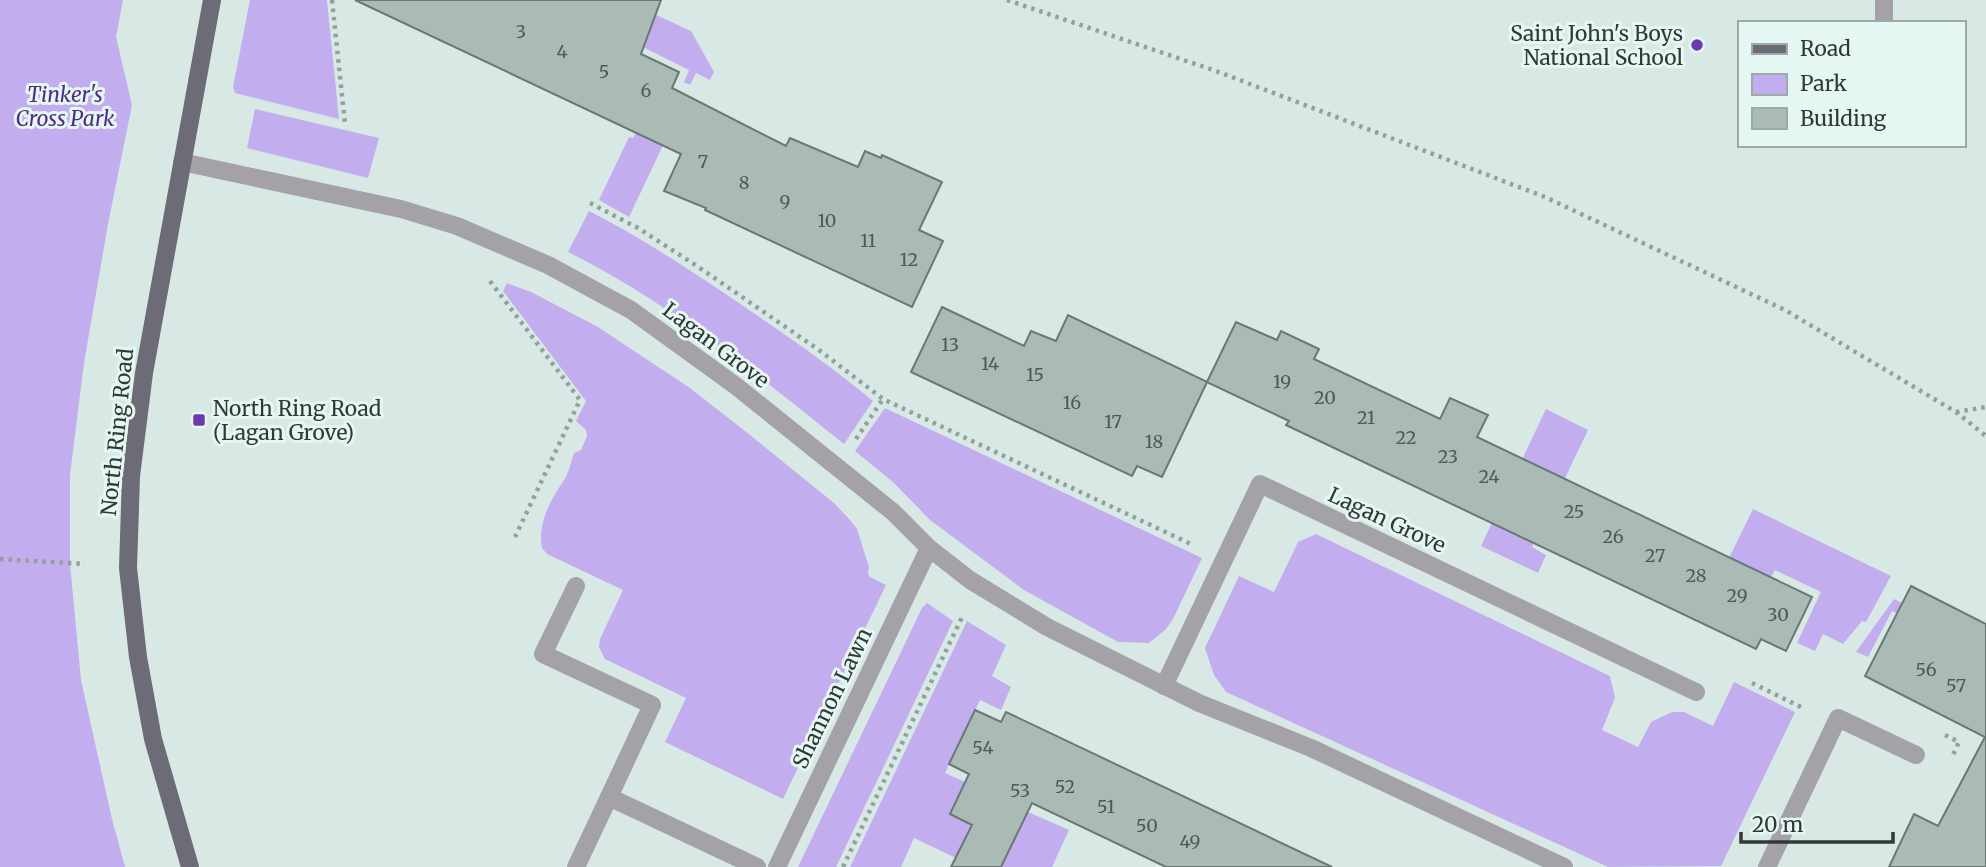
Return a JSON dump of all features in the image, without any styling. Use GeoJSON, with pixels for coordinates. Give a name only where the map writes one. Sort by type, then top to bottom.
{"type":"FeatureCollection","features":[{"type":"Feature","properties":{"kind":"main road","name":"North Ring Road"},"geometry":{"type":"LineString","coordinates":[[190,867],[153,739],[138,657],[128,568],[131,476],[143,386],[212,0]]}},
{"type":"Feature","properties":{"kind":"street"},"geometry":{"type":"LineString","coordinates":[[1884,0],[1884,21]]}},
{"type":"Feature","properties":{"kind":"street","name":"Lagan Grove"},"geometry":{"type":"LineString","coordinates":[[182,162],[401,209],[457,226],[548,265],[631,310],[736,386],[892,512],[929,548],[977,585],[1047,627],[1164,686],[1243,722],[1311,748],[1564,867]]}},
{"type":"Feature","properties":{"kind":"street","name":"Lagan Grove"},"geometry":{"type":"LineString","coordinates":[[1164,686],[1260,484],[1696,692]]}},
{"type":"Feature","properties":{"kind":"street","name":"Shannon Lawn"},"geometry":{"type":"LineString","coordinates":[[777,867],[929,548]]}},
{"type":"Feature","properties":{"kind":"street"},"geometry":{"type":"LineString","coordinates":[[576,586],[543,653],[652,705],[576,867]]}},
{"type":"Feature","properties":{"kind":"street"},"geometry":{"type":"LineString","coordinates":[[1767,867],[1838,718],[1916,755]]}},
{"type":"Feature","properties":{"kind":"street"},"geometry":{"type":"LineString","coordinates":[[609,797],[757,867]]}},
{"type":"Feature","properties":{"kind":"path"},"geometry":{"type":"LineString","coordinates":[[332,0],[345,124]]}},
{"type":"Feature","properties":{"kind":"path"},"geometry":{"type":"LineString","coordinates":[[1007,0],[1216,71],[1545,197],[1785,310],[1956,412],[1986,436]]}},
{"type":"Feature","properties":{"kind":"path"},"geometry":{"type":"LineString","coordinates":[[590,204],[638,228],[688,260],[819,350],[883,399],[1224,560]]}},
{"type":"Feature","properties":{"kind":"path"},"geometry":{"type":"LineString","coordinates":[[483,272],[580,400],[515,537]]}},
{"type":"Feature","properties":{"kind":"path"},"geometry":{"type":"LineString","coordinates":[[836,467],[883,399]]}},
{"type":"Feature","properties":{"kind":"path"},"geometry":{"type":"LineString","coordinates":[[1956,412],[1986,407]]}},
{"type":"Feature","properties":{"kind":"path"},"geometry":{"type":"LineString","coordinates":[[0,559],[85,564]]}},
{"type":"Feature","properties":{"kind":"path"},"geometry":{"type":"LineString","coordinates":[[843,867],[977,585]]}},
{"type":"Feature","properties":{"kind":"path"},"geometry":{"type":"LineString","coordinates":[[1752,683],[1836,723]]}},
{"type":"Feature","properties":{"kind":"green space","name":"Tinker's Cross Park"},"geometry":{"type":"Polygon","coordinates":[[[0,0],[123,0],[116,37],[132,105],[84,363],[70,475],[70,564],[81,680],[125,867],[0,867],[0,0]]]}},
{"type":"Feature","properties":{"kind":"green space"},"geometry":{"type":"Polygon","coordinates":[[[250,0],[327,0],[339,119],[235,93],[233,87],[250,0]]]}},
{"type":"Feature","properties":{"kind":"green space"},"geometry":{"type":"Polygon","coordinates":[[[656,15],[691,31],[714,72],[710,80],[696,73],[690,85],[684,82],[689,70],[641,46],[656,15]]]}},
{"type":"Feature","properties":{"kind":"green space"},"geometry":{"type":"Polygon","coordinates":[[[255,109],[379,138],[368,178],[247,148],[255,109]]]}},
{"type":"Feature","properties":{"kind":"green space"},"geometry":{"type":"Polygon","coordinates":[[[638,129],[665,141],[629,217],[599,200],[629,137],[633,138],[638,129]]]}},
{"type":"Feature","properties":{"kind":"green space"},"geometry":{"type":"Polygon","coordinates":[[[589,211],[713,285],[803,347],[873,401],[844,444],[711,340],[641,293],[568,252],[589,211]]]}},
{"type":"Feature","properties":{"kind":"green space"},"geometry":{"type":"Polygon","coordinates":[[[507,283],[531,292],[598,327],[690,388],[834,503],[857,529],[869,567],[868,574],[886,585],[783,799],[665,742],[686,698],[605,659],[599,647],[600,639],[623,590],[547,554],[542,548],[546,512],[567,474],[574,453],[581,450],[587,436],[586,430],[576,421],[586,401],[503,291],[507,283]]]}},
{"type":"Feature","properties":{"kind":"green space"},"geometry":{"type":"Polygon","coordinates":[[[885,408],[1202,558],[1166,629],[1149,643],[1118,642],[1024,590],[930,520],[894,483],[855,451],[885,408]]]}},
{"type":"Feature","properties":{"kind":"green space"},"geometry":{"type":"Polygon","coordinates":[[[1546,409],[1588,430],[1532,547],[1546,555],[1538,573],[1481,546],[1546,409]]]}},
{"type":"Feature","properties":{"kind":"green space"},"geometry":{"type":"Polygon","coordinates":[[[1753,509],[1891,576],[1866,622],[1862,621],[1843,644],[1823,634],[1815,651],[1797,643],[1821,592],[1775,570],[1771,577],[1729,558],[1753,509]]]}},
{"type":"Feature","properties":{"kind":"green space"},"geometry":{"type":"Polygon","coordinates":[[[1316,534],[1610,676],[1615,698],[1602,730],[1638,747],[1651,722],[1672,712],[1684,712],[1713,726],[1734,682],[1795,712],[1721,866],[1608,867],[1226,692],[1214,675],[1205,648],[1239,576],[1274,592],[1298,542],[1316,534]]]}},
{"type":"Feature","properties":{"kind":"green space"},"geometry":{"type":"Polygon","coordinates":[[[1894,599],[1933,618],[1927,629],[1892,611],[1868,657],[1856,652],[1894,599]]]}},
{"type":"Feature","properties":{"kind":"green space"},"geometry":{"type":"Polygon","coordinates":[[[927,603],[953,621],[836,867],[798,867],[922,608],[927,603]]]}},
{"type":"Feature","properties":{"kind":"green space"},"geometry":{"type":"Polygon","coordinates":[[[967,621],[1006,645],[992,676],[1011,687],[1001,710],[980,700],[945,773],[987,792],[957,800],[950,814],[971,825],[956,858],[914,838],[901,867],[850,867],[967,621]]]}},
{"type":"Feature","properties":{"kind":"green space"},"geometry":{"type":"Polygon","coordinates":[[[1028,812],[1069,830],[1052,867],[1001,867],[1028,812]]]}},
{"type":"Feature","properties":{"kind":"building"},"geometry":{"type":"Polygon","coordinates":[[[355,0],[661,0],[641,54],[679,72],[672,88],[786,146],[790,138],[858,167],[865,151],[881,158],[882,155],[942,182],[919,230],[943,241],[912,307],[705,210],[706,208],[664,191],[681,154],[355,0]]]}},
{"type":"Feature","properties":{"kind":"building"},"geometry":{"type":"Polygon","coordinates":[[[942,307],[1024,346],[1031,331],[1056,341],[1068,315],[1207,382],[1162,477],[1137,466],[1132,476],[911,372],[942,307]]]}},
{"type":"Feature","properties":{"kind":"building"},"geometry":{"type":"Polygon","coordinates":[[[1236,322],[1277,340],[1281,331],[1319,349],[1314,359],[1440,419],[1450,398],[1488,415],[1477,437],[1812,597],[1786,651],[1761,639],[1756,649],[1286,425],[1289,421],[1207,382],[1236,322]]]}},
{"type":"Feature","properties":{"kind":"building"},"geometry":{"type":"Polygon","coordinates":[[[1911,586],[1986,624],[1986,867],[1889,867],[1914,814],[1938,826],[1985,737],[1865,676],[1911,586]]]}},
{"type":"Feature","properties":{"kind":"building"},"geometry":{"type":"Polygon","coordinates":[[[975,710],[1001,722],[1006,712],[1332,867],[1166,867],[1032,803],[1001,867],[951,867],[972,825],[950,814],[969,774],[949,764],[975,710]]]}},
{"type":"Feature","properties":{"kind":"place","name":"Saint John's Boys National School"},"geometry":{"type":"Point","coordinates":[1697,45]}},
{"type":"Feature","properties":{"kind":"place","name":"North Ring Road (Lagan Grove)"},"geometry":{"type":"Point","coordinates":[199,420]}}]}
